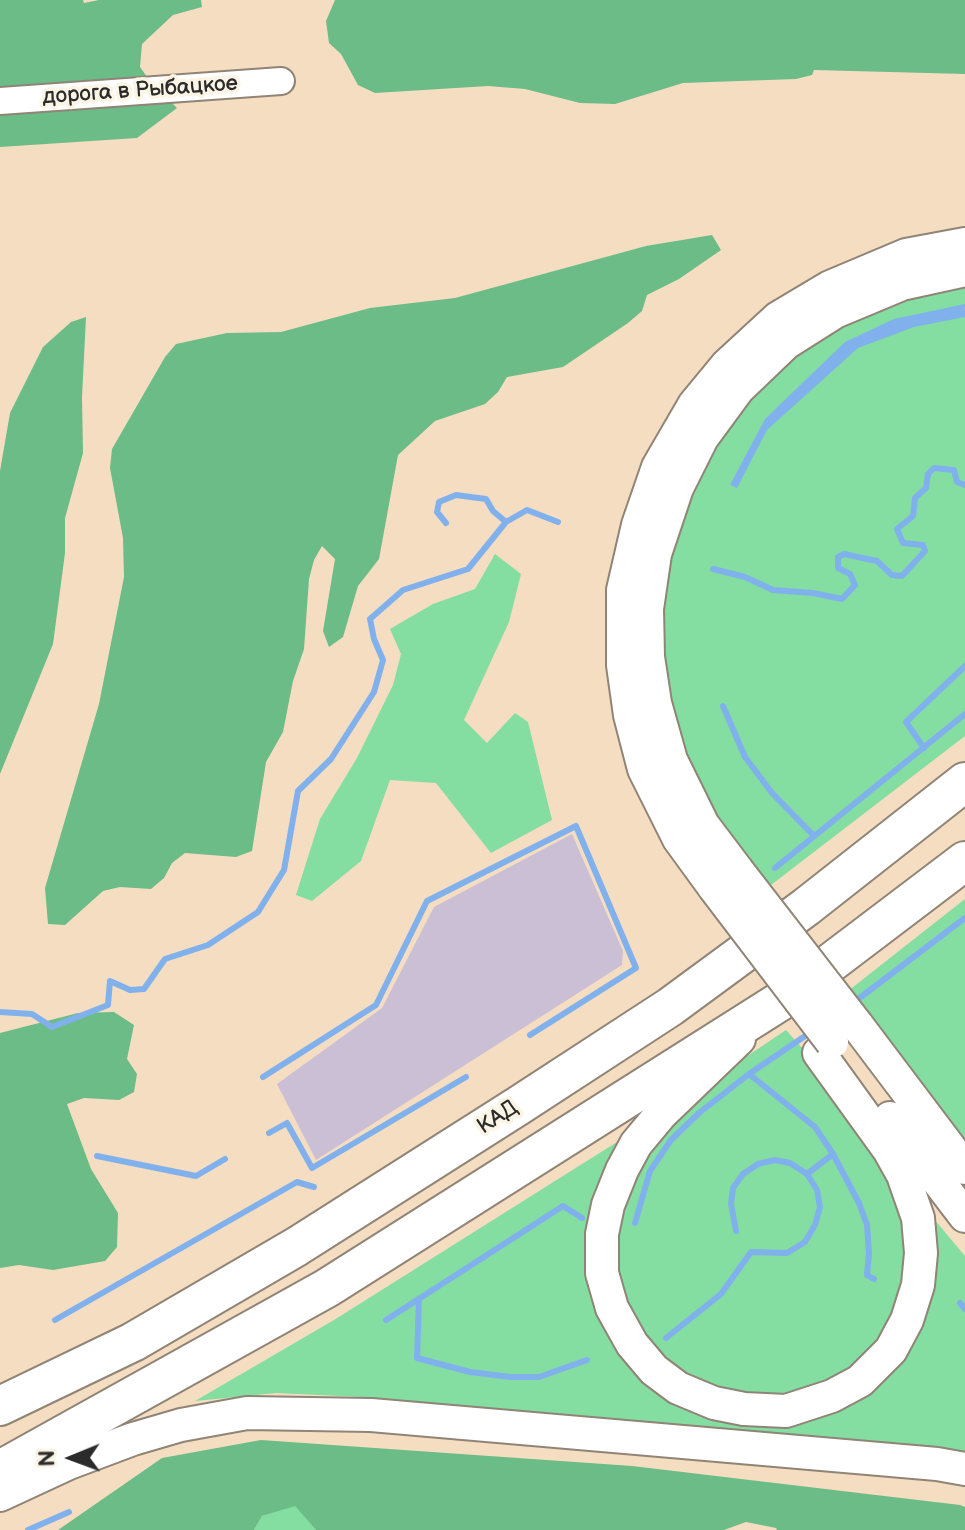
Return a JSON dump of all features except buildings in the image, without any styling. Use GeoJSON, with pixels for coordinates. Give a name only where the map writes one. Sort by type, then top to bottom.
{"type":"FeatureCollection","features":[{"type":"Feature","properties":{"kind":"highway","name":"КАД"},"geometry":{"type":"LineString","coordinates":[[0,1406],[160,1326],[296,1247],[518,1106],[670,1007],[806,907],[965,782]]}},
{"type":"Feature","properties":{"kind":"highway"},"geometry":{"type":"LineString","coordinates":[[0,1470],[327,1288],[779,1002],[965,861]]}},
{"type":"Feature","properties":{"kind":"main road"},"geometry":{"type":"LineString","coordinates":[[965,244],[906,255],[830,287],[778,318],[727,365],[702,395],[658,467],[638,525],[623,590],[623,665],[630,715],[644,769],[679,839],[726,878],[836,1040],[965,1216]]}},
{"type":"Feature","properties":{"kind":"main road"},"geometry":{"type":"LineString","coordinates":[[965,270],[902,284],[835,312],[786,343],[738,389],[702,438],[677,488],[655,554],[647,609],[648,657],[655,703],[671,760],[761,949],[836,1040],[965,1168]]}},
{"type":"Feature","properties":{"kind":"main road"},"geometry":{"type":"LineString","coordinates":[[779,1002],[661,1114],[636,1144],[608,1205],[602,1234],[602,1273],[612,1308],[632,1344],[654,1370],[678,1388],[714,1403],[744,1409],[786,1411],[832,1396],[860,1381],[891,1350],[907,1320],[918,1285],[921,1253],[918,1218],[903,1175],[836,1040]]}},
{"type":"Feature","properties":{"kind":"main road"},"geometry":{"type":"LineString","coordinates":[[0,1495],[69,1463],[133,1439],[181,1425],[247,1413],[371,1415],[937,1464],[965,1469]]}},
{"type":"Feature","properties":{"kind":"street","name":"дорога в Рыбацкое"},"geometry":{"type":"LineString","coordinates":[[0,101],[281,81]]}},
{"type":"Feature","properties":{"kind":"shaded area"},"geometry":{"type":"Polygon","coordinates":[[[572,834],[623,951],[622,965],[316,1160],[277,1084],[382,1008],[434,907],[572,834]]]}},
{"type":"Feature","properties":{"kind":"green space"},"geometry":{"type":"Polygon","coordinates":[[[0,0],[83,0],[84,3],[99,0],[201,0],[202,7],[173,15],[142,44],[140,67],[177,108],[137,138],[0,147],[0,0]]]}},
{"type":"Feature","properties":{"kind":"green space"},"geometry":{"type":"Polygon","coordinates":[[[335,0],[965,0],[965,74],[814,70],[812,75],[796,79],[683,83],[615,104],[580,103],[525,89],[488,86],[375,93],[358,85],[341,54],[329,43],[326,21],[335,0]]]}},
{"type":"Feature","properties":{"kind":"green space"},"geometry":{"type":"Polygon","coordinates":[[[712,235],[721,250],[679,279],[647,295],[642,311],[628,323],[563,367],[507,377],[498,392],[485,404],[435,421],[398,455],[379,559],[358,586],[343,637],[329,647],[323,631],[335,559],[322,546],[309,579],[304,649],[293,681],[283,732],[266,762],[252,851],[236,857],[185,853],[172,863],[164,878],[151,889],[120,887],[103,891],[65,925],[48,924],[45,888],[99,704],[124,577],[123,538],[110,468],[112,449],[165,357],[176,344],[227,333],[281,332],[370,308],[455,298],[646,246],[712,235]]]}},
{"type":"Feature","properties":{"kind":"green space"},"geometry":{"type":"Polygon","coordinates":[[[965,280],[965,736],[771,885],[707,814],[681,757],[657,654],[664,564],[702,456],[773,369],[849,316],[965,280]]]}},
{"type":"Feature","properties":{"kind":"green space"},"geometry":{"type":"Polygon","coordinates":[[[86,317],[83,453],[65,518],[65,553],[53,644],[0,774],[0,471],[10,413],[43,347],[71,322],[86,317]]]}},
{"type":"Feature","properties":{"kind":"green space"},"geometry":{"type":"Polygon","coordinates":[[[495,554],[521,574],[509,622],[464,720],[487,743],[515,713],[528,722],[552,820],[491,853],[436,783],[390,780],[361,861],[312,901],[296,895],[320,819],[357,758],[393,685],[401,654],[390,629],[433,604],[475,589],[495,554]]]}},
{"type":"Feature","properties":{"kind":"green space"},"geometry":{"type":"Polygon","coordinates":[[[965,899],[965,1156],[848,991],[965,899]]]}},
{"type":"Feature","properties":{"kind":"green space"},"geometry":{"type":"Polygon","coordinates":[[[114,1012],[134,1025],[127,1059],[137,1074],[134,1092],[119,1100],[84,1098],[67,1104],[91,1169],[118,1213],[117,1247],[105,1261],[53,1270],[19,1265],[0,1268],[0,1033],[78,1013],[114,1012]]]}},
{"type":"Feature","properties":{"kind":"green space"},"geometry":{"type":"Polygon","coordinates":[[[786,1030],[847,1098],[909,1214],[905,1290],[887,1331],[865,1360],[832,1382],[797,1396],[724,1393],[665,1364],[637,1333],[614,1272],[613,1227],[641,1156],[734,1065],[786,1030]]]}},
{"type":"Feature","properties":{"kind":"green space"},"geometry":{"type":"Polygon","coordinates":[[[617,1142],[590,1213],[586,1252],[592,1294],[697,1411],[866,1393],[933,1218],[965,1256],[965,1452],[790,1439],[361,1397],[276,1393],[195,1401],[334,1320],[617,1142]]]}},
{"type":"Feature","properties":{"kind":"green space"},"geometry":{"type":"Polygon","coordinates":[[[261,1440],[632,1466],[960,1505],[965,1507],[965,1530],[777,1530],[746,1522],[724,1530],[316,1530],[295,1506],[262,1516],[254,1530],[58,1530],[162,1458],[261,1440]]]}},
{"type":"Feature","properties":{"kind":"green space"},"geometry":{"type":"Polygon","coordinates":[[[295,1505],[316,1530],[254,1530],[262,1516],[295,1505]]]}},
{"type":"Feature","properties":{"kind":"water"},"geometry":{"type":"Polygon","coordinates":[[[965,304],[965,317],[914,327],[858,348],[767,430],[737,488],[730,485],[765,419],[845,342],[894,319],[965,304]]]}},
{"type":"Feature","properties":{"kind":"waterway"},"geometry":{"type":"LineString","coordinates":[[713,569],[745,577],[773,590],[842,599],[855,585],[850,574],[838,568],[838,557],[844,554],[877,561],[892,575],[902,576],[925,551],[923,545],[903,543],[897,529],[913,516],[915,498],[926,488],[928,474],[934,468],[954,470],[957,482],[965,485]]}},
{"type":"Feature","properties":{"kind":"waterway"},"geometry":{"type":"LineString","coordinates":[[446,523],[437,512],[439,502],[456,495],[486,499],[493,511],[506,522]]}},
{"type":"Feature","properties":{"kind":"waterway"},"geometry":{"type":"LineString","coordinates":[[0,1012],[32,1014],[52,1027],[108,1005],[110,981],[130,990],[144,989],[165,959],[208,945],[258,912],[284,870],[298,791],[331,759],[374,692],[383,660],[370,619],[403,590],[468,569],[506,522],[527,510],[558,522]]}},
{"type":"Feature","properties":{"kind":"waterway"},"geometry":{"type":"LineString","coordinates":[[924,748],[906,722],[965,666]]}},
{"type":"Feature","properties":{"kind":"waterway"},"geometry":{"type":"LineString","coordinates":[[723,706],[745,757],[772,793],[814,836]]}},
{"type":"Feature","properties":{"kind":"waterway"},"geometry":{"type":"LineString","coordinates":[[775,868],[965,714]]}},
{"type":"Feature","properties":{"kind":"waterway"},"geometry":{"type":"LineString","coordinates":[[263,1077],[376,1005],[427,901],[576,826],[636,968],[530,1035]]}},
{"type":"Feature","properties":{"kind":"waterway"},"geometry":{"type":"LineString","coordinates":[[853,1003],[965,918]]}},
{"type":"Feature","properties":{"kind":"waterway"},"geometry":{"type":"LineString","coordinates":[[635,1223],[650,1171],[671,1140],[699,1113],[749,1074],[811,1032]]}},
{"type":"Feature","properties":{"kind":"waterway"},"geometry":{"type":"LineString","coordinates":[[749,1074],[815,1127],[833,1154],[867,1225],[867,1275],[874,1279]]}},
{"type":"Feature","properties":{"kind":"waterway"},"geometry":{"type":"LineString","coordinates":[[269,1133],[287,1123],[312,1168],[466,1077]]}},
{"type":"Feature","properties":{"kind":"waterway"},"geometry":{"type":"LineString","coordinates":[[736,1231],[731,1204],[733,1188],[743,1174],[758,1164],[775,1160],[790,1163],[807,1174],[833,1154]]}},
{"type":"Feature","properties":{"kind":"waterway"},"geometry":{"type":"LineString","coordinates":[[97,1156],[196,1176],[225,1159]]}},
{"type":"Feature","properties":{"kind":"waterway"},"geometry":{"type":"LineString","coordinates":[[666,1338],[721,1294],[751,1252],[787,1253],[805,1242],[815,1225],[820,1207],[817,1190],[807,1174]]}},
{"type":"Feature","properties":{"kind":"waterway"},"geometry":{"type":"LineString","coordinates":[[55,1320],[297,1182],[314,1187]]}},
{"type":"Feature","properties":{"kind":"waterway"},"geometry":{"type":"LineString","coordinates":[[386,1320],[563,1206],[582,1218]]}},
{"type":"Feature","properties":{"kind":"waterway"},"geometry":{"type":"LineString","coordinates":[[419,1299],[417,1358],[470,1372],[510,1377],[539,1377],[587,1360]]}},
{"type":"Feature","properties":{"kind":"waterway"},"geometry":{"type":"LineString","coordinates":[[960,1303],[965,1309]]}},
{"type":"Feature","properties":{"kind":"waterway"},"geometry":{"type":"LineString","coordinates":[[28,1530],[69,1512]]}}]}
